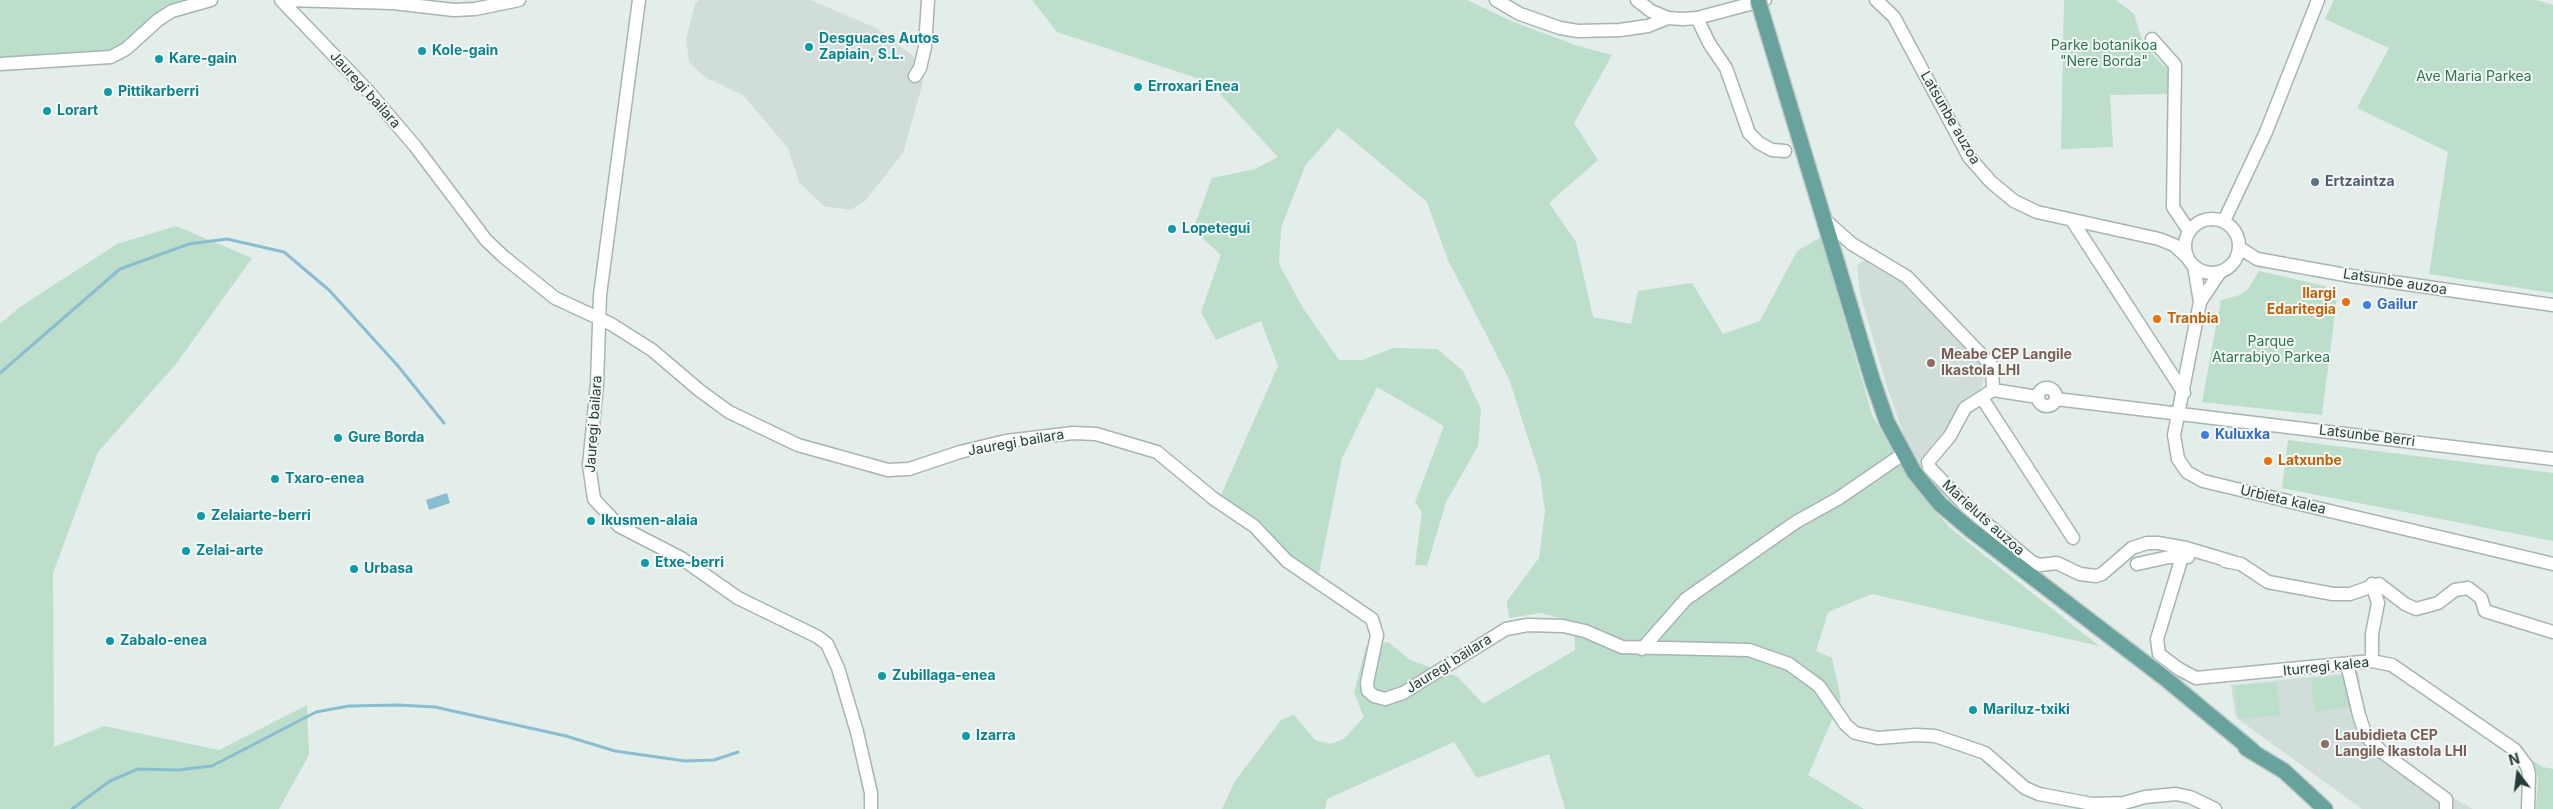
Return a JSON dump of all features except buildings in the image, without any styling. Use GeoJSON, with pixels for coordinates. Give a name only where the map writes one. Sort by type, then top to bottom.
{"type":"FeatureCollection","features":[{"type":"Feature","properties":{"kind":"main road"},"geometry":{"type":"LineString","coordinates":[[1758,0],[1872,379],[1887,422],[1903,454],[1924,486],[1940,504],[2166,679],[2190,701],[2241,739],[2253,751],[2284,771],[2325,809]]}},
{"type":"Feature","properties":{"kind":"street"},"geometry":{"type":"LineString","coordinates":[[0,64],[111,56],[126,49],[158,20],[172,11],[211,0]]}},
{"type":"Feature","properties":{"kind":"street","name":"Jauregi bailara"},"geometry":{"type":"LineString","coordinates":[[281,0],[368,91],[415,146],[486,240],[531,281],[556,298],[600,321],[611,324],[652,350],[699,390],[730,412],[798,446],[888,470],[909,469],[960,452],[1006,441],[1065,434],[1096,434],[1157,452],[1214,500],[1254,526],[1288,562],[1372,619],[1377,635],[1366,683],[1368,691],[1374,696],[1385,699],[1403,693],[1506,630],[1528,625],[1563,626],[1585,631],[1622,646],[1642,649],[1750,650],[1781,661],[1819,686],[1846,725],[1855,733],[1878,738],[1916,735],[1935,736],[1985,753],[2025,788],[2039,794],[2092,804],[2124,803],[2145,797],[2176,794],[2190,797],[2215,809]]}},
{"type":"Feature","properties":{"kind":"street"},"geometry":{"type":"LineString","coordinates":[[288,0],[392,3],[454,10],[475,10],[519,0]]}},
{"type":"Feature","properties":{"kind":"street","name":"Jauregi bailara"},"geometry":{"type":"LineString","coordinates":[[639,0],[618,170],[603,268],[597,384],[589,465],[594,499],[619,526],[681,558],[738,598],[818,637],[827,644],[838,668],[857,732],[871,793],[871,809]]}},
{"type":"Feature","properties":{"kind":"street"},"geometry":{"type":"LineString","coordinates":[[915,76],[920,68],[925,47],[928,0]]}},
{"type":"Feature","properties":{"kind":"street"},"geometry":{"type":"LineString","coordinates":[[1496,0],[1528,17],[1560,28],[1578,31],[1620,30],[1648,26],[1668,18],[1697,18],[1765,0]]}},
{"type":"Feature","properties":{"kind":"street"},"geometry":{"type":"LineString","coordinates":[[1637,0],[1651,11],[1668,18]]}},
{"type":"Feature","properties":{"kind":"street","name":"Latsunbe auzoa"},"geometry":{"type":"LineString","coordinates":[[1876,0],[1894,17],[1969,157],[1991,182],[2014,202],[2036,212],[2073,222],[2159,239],[2174,245],[2190,262]]}},
{"type":"Feature","properties":{"kind":"street"},"geometry":{"type":"LineString","coordinates":[[2224,221],[2266,132],[2318,0]]}},
{"type":"Feature","properties":{"kind":"street"},"geometry":{"type":"LineString","coordinates":[[1697,18],[1709,43],[1726,68],[1749,133],[1758,143],[1772,150],[1784,151]]}},
{"type":"Feature","properties":{"kind":"street"},"geometry":{"type":"LineString","coordinates":[[2152,39],[2175,65],[2173,208],[2189,232]]}},
{"type":"Feature","properties":{"kind":"street"},"geometry":{"type":"LineString","coordinates":[[1823,218],[1852,244],[1907,277],[1992,366],[1993,390],[2038,397],[2040,403],[2044,406],[2053,404],[2056,399],[2180,414]]}},
{"type":"Feature","properties":{"kind":"street"},"geometry":{"type":"LineString","coordinates":[[2204,220],[2224,221],[2236,232],[2240,248],[2233,265],[2220,272],[2207,273],[2190,262],[2185,240],[2189,232],[2204,220]]}},
{"type":"Feature","properties":{"kind":"street"},"geometry":{"type":"LineString","coordinates":[[2073,222],[2184,393]]}},
{"type":"Feature","properties":{"kind":"street","name":"Latsunbe auzoa"},"geometry":{"type":"LineString","coordinates":[[2240,248],[2257,258],[2351,276],[2553,305]]}},
{"type":"Feature","properties":{"kind":"street","name":"Urbieta kalea"},"geometry":{"type":"LineString","coordinates":[[2190,262],[2200,302]]}},
{"type":"Feature","properties":{"kind":"street","name":"Urbieta kalea"},"geometry":{"type":"LineString","coordinates":[[2220,272],[2200,302],[2180,414],[2174,435],[2178,459],[2188,472],[2203,481],[2553,564]]}},
{"type":"Feature","properties":{"kind":"street","name":"Marieluts auzoa"},"geometry":{"type":"LineString","coordinates":[[1993,390],[1965,408],[1950,436],[1928,462],[1929,467],[1968,507],[2032,562],[2040,565],[2057,563],[2080,574],[2096,576],[2102,574],[2132,548],[2158,543],[2233,562]]}},
{"type":"Feature","properties":{"kind":"street"},"geometry":{"type":"LineString","coordinates":[[1982,398],[2073,538]]}},
{"type":"Feature","properties":{"kind":"street","name":"Latsunbe Berri"},"geometry":{"type":"LineString","coordinates":[[2180,414],[2553,458]]}},
{"type":"Feature","properties":{"kind":"street"},"geometry":{"type":"LineString","coordinates":[[1642,649],[1686,599],[1796,522],[1839,498],[1903,454]]}},
{"type":"Feature","properties":{"kind":"street"},"geometry":{"type":"LineString","coordinates":[[2137,564],[2168,557],[2233,562],[2241,564],[2268,582],[2333,594],[2350,594],[2372,584],[2379,584],[2386,587],[2405,604],[2416,609],[2438,603],[2455,590],[2468,588],[2477,593],[2485,611],[2553,632]]}},
{"type":"Feature","properties":{"kind":"street","name":"Iturregi kalea"},"geometry":{"type":"LineString","coordinates":[[2182,557],[2157,639],[2159,654],[2178,669],[2196,678],[2347,664],[2372,657],[2392,665],[2515,750],[2527,766],[2529,774],[2528,809]]}},
{"type":"Feature","properties":{"kind":"street"},"geometry":{"type":"LineString","coordinates":[[2372,584],[2378,603],[2372,657]]}},
{"type":"Feature","properties":{"kind":"street"},"geometry":{"type":"LineString","coordinates":[[2347,664],[2358,715],[2366,736],[2382,752],[2446,799],[2446,809]]}},
{"type":"Feature","properties":{"kind":"shaded area"},"geometry":{"type":"Polygon","coordinates":[[[699,0],[811,0],[876,28],[913,56],[923,82],[903,153],[865,201],[850,210],[824,206],[799,182],[788,148],[744,96],[705,77],[689,62],[686,39],[695,4],[699,0]]]}},
{"type":"Feature","properties":{"kind":"shaded area","name":"Meabe CEP Langile Ikastola LHI"},"geometry":{"type":"Polygon","coordinates":[[[1865,260],[1900,281],[1979,359],[1984,367],[1984,380],[1980,390],[1959,409],[1939,445],[1919,462],[1904,435],[1886,384],[1860,293],[1857,265],[1865,260]]]}},
{"type":"Feature","properties":{"kind":"shaded area","name":"Laubidieta CEP Langile Ikastola LHI"},"geometry":{"type":"Polygon","coordinates":[[[2358,672],[2360,681],[2357,695],[2371,735],[2442,792],[2473,809],[2362,809],[2238,719],[2235,714],[2231,685],[2358,672]]]}},
{"type":"Feature","properties":{"kind":"green space"},"geometry":{"type":"Polygon","coordinates":[[[0,0],[188,0],[163,8],[117,48],[101,52],[32,55],[0,59],[0,0]]]}},
{"type":"Feature","properties":{"kind":"green space"},"geometry":{"type":"Polygon","coordinates":[[[1032,0],[1467,0],[1511,21],[1578,46],[1612,55],[1574,123],[1598,160],[1549,203],[1576,242],[1593,317],[1631,324],[1638,291],[1692,283],[1723,334],[1760,321],[1797,251],[1821,237],[1872,415],[1912,484],[1950,528],[2099,646],[1872,594],[1828,612],[1816,651],[1832,658],[1841,699],[1808,775],[1864,809],[1565,809],[1549,754],[1477,778],[1454,742],[1327,799],[1325,809],[1222,809],[1235,781],[1281,720],[1294,715],[1315,740],[1330,744],[1344,739],[1364,717],[1354,693],[1366,646],[1388,642],[1410,660],[1458,677],[1483,704],[1575,650],[1574,622],[1541,613],[1509,618],[1507,601],[1539,558],[1545,511],[1540,475],[1509,379],[1448,260],[1427,202],[1338,128],[1305,166],[1281,228],[1279,264],[1303,308],[1339,360],[1362,360],[1394,348],[1437,349],[1463,371],[1481,409],[1478,446],[1446,502],[1427,566],[1415,565],[1422,512],[1415,502],[1444,426],[1377,387],[1342,458],[1318,578],[1298,565],[1263,524],[1221,495],[1278,366],[1261,321],[1216,340],[1201,312],[1221,255],[1193,230],[1212,178],[1255,169],[1278,157],[1209,82],[1057,32],[1032,0]]]}},
{"type":"Feature","properties":{"kind":"green space","name":"Parke botanikoa \"Nere Borda\""},"geometry":{"type":"Polygon","coordinates":[[[2064,0],[2116,0],[2134,14],[2141,37],[2153,55],[2164,66],[2173,69],[2173,79],[2167,82],[2169,94],[2110,95],[2113,147],[2061,149],[2064,0]]]}},
{"type":"Feature","properties":{"kind":"green space","name":"Ave Maria Parkea"},"geometry":{"type":"Polygon","coordinates":[[[2334,0],[2536,0],[2553,5],[2553,293],[2429,274],[2448,152],[2357,108],[2389,48],[2325,19],[2334,0]]]}},
{"type":"Feature","properties":{"kind":"green space"},"geometry":{"type":"Polygon","coordinates":[[[176,226],[252,258],[176,364],[98,452],[53,573],[54,747],[104,726],[219,750],[307,705],[309,755],[279,809],[0,809],[0,324],[20,307],[117,244],[176,226]]]}},
{"type":"Feature","properties":{"kind":"green space","name":"Parque Atarrabiyo Parkea"},"geometry":{"type":"Polygon","coordinates":[[[2259,271],[2325,286],[2327,295],[2337,297],[2322,415],[2202,402],[2221,300],[2240,295],[2248,289],[2259,271]]]}},
{"type":"Feature","properties":{"kind":"green space"},"geometry":{"type":"Polygon","coordinates":[[[2288,440],[2553,473],[2553,541],[2282,488],[2288,440]]]}},
{"type":"Feature","properties":{"kind":"green space"},"geometry":{"type":"Polygon","coordinates":[[[2346,675],[2350,707],[2315,712],[2311,679],[2346,675]]]}},
{"type":"Feature","properties":{"kind":"green space"},"geometry":{"type":"Polygon","coordinates":[[[2277,682],[2280,715],[2238,719],[2234,686],[2277,682]]]}},
{"type":"Feature","properties":{"kind":"green space"},"geometry":{"type":"Polygon","coordinates":[[[2533,761],[2543,767],[2553,769],[2553,809],[2536,809],[2538,778],[2533,761]]]}},
{"type":"Feature","properties":{"kind":"water"},"geometry":{"type":"Polygon","coordinates":[[[447,493],[450,503],[429,510],[426,500],[447,493]]]}},
{"type":"Feature","properties":{"kind":"waterway"},"geometry":{"type":"LineString","coordinates":[[0,373],[120,269],[189,244],[227,239],[284,252],[329,290],[398,366],[444,423]]}},
{"type":"Feature","properties":{"kind":"waterway"},"geometry":{"type":"LineString","coordinates":[[72,809],[110,781],[138,769],[178,770],[212,766],[316,712],[349,706],[399,705],[435,707],[566,736],[615,751],[685,761],[714,760],[738,752]]}},
{"type":"Feature","properties":{"kind":"place","name":"Desguaces Autos Zapiain, S.L."},"geometry":{"type":"Point","coordinates":[809,47]}},
{"type":"Feature","properties":{"kind":"place","name":"Kole-gain"},"geometry":{"type":"Point","coordinates":[422,51]}},
{"type":"Feature","properties":{"kind":"place","name":"Kare-gain"},"geometry":{"type":"Point","coordinates":[159,59]}},
{"type":"Feature","properties":{"kind":"place","name":"Erroxari Enea"},"geometry":{"type":"Point","coordinates":[1138,87]}},
{"type":"Feature","properties":{"kind":"place","name":"Pittikarberri"},"geometry":{"type":"Point","coordinates":[108,92]}},
{"type":"Feature","properties":{"kind":"place","name":"Lorart"},"geometry":{"type":"Point","coordinates":[47,111]}},
{"type":"Feature","properties":{"kind":"place","name":"Ertzaintza"},"geometry":{"type":"Point","coordinates":[2315,182]}},
{"type":"Feature","properties":{"kind":"place","name":"Lopetegui"},"geometry":{"type":"Point","coordinates":[1172,229]}},
{"type":"Feature","properties":{"kind":"place","name":"Ilargi Edaritegia"},"geometry":{"type":"Point","coordinates":[2346,302]}},
{"type":"Feature","properties":{"kind":"place","name":"Gailur"},"geometry":{"type":"Point","coordinates":[2367,305]}},
{"type":"Feature","properties":{"kind":"place","name":"Tranbia"},"geometry":{"type":"Point","coordinates":[2157,319]}},
{"type":"Feature","properties":{"kind":"place","name":"Meabe CEP Langile Ikastola LHI"},"geometry":{"type":"Point","coordinates":[1931,363]}},
{"type":"Feature","properties":{"kind":"place","name":"Kuluxka"},"geometry":{"type":"Point","coordinates":[2205,435]}},
{"type":"Feature","properties":{"kind":"place","name":"Gure Borda"},"geometry":{"type":"Point","coordinates":[338,438]}},
{"type":"Feature","properties":{"kind":"place","name":"Latxunbe"},"geometry":{"type":"Point","coordinates":[2268,461]}},
{"type":"Feature","properties":{"kind":"place","name":"Txaro-enea"},"geometry":{"type":"Point","coordinates":[275,479]}},
{"type":"Feature","properties":{"kind":"place","name":"Zelaiarte-berri"},"geometry":{"type":"Point","coordinates":[201,516]}},
{"type":"Feature","properties":{"kind":"place","name":"Ikusmen-alaia"},"geometry":{"type":"Point","coordinates":[591,521]}},
{"type":"Feature","properties":{"kind":"place","name":"Zelai-arte"},"geometry":{"type":"Point","coordinates":[186,551]}},
{"type":"Feature","properties":{"kind":"place","name":"Etxe-berri"},"geometry":{"type":"Point","coordinates":[645,563]}},
{"type":"Feature","properties":{"kind":"place","name":"Urbasa"},"geometry":{"type":"Point","coordinates":[354,569]}},
{"type":"Feature","properties":{"kind":"place","name":"Zabalo-enea"},"geometry":{"type":"Point","coordinates":[110,641]}},
{"type":"Feature","properties":{"kind":"place","name":"Zubillaga-enea"},"geometry":{"type":"Point","coordinates":[882,676]}},
{"type":"Feature","properties":{"kind":"place","name":"Mariluz-txiki"},"geometry":{"type":"Point","coordinates":[1973,710]}},
{"type":"Feature","properties":{"kind":"place","name":"Izarra"},"geometry":{"type":"Point","coordinates":[966,736]}},
{"type":"Feature","properties":{"kind":"place","name":"Laubidieta CEP Langile Ikastola LHI"},"geometry":{"type":"Point","coordinates":[2325,744]}}]}
